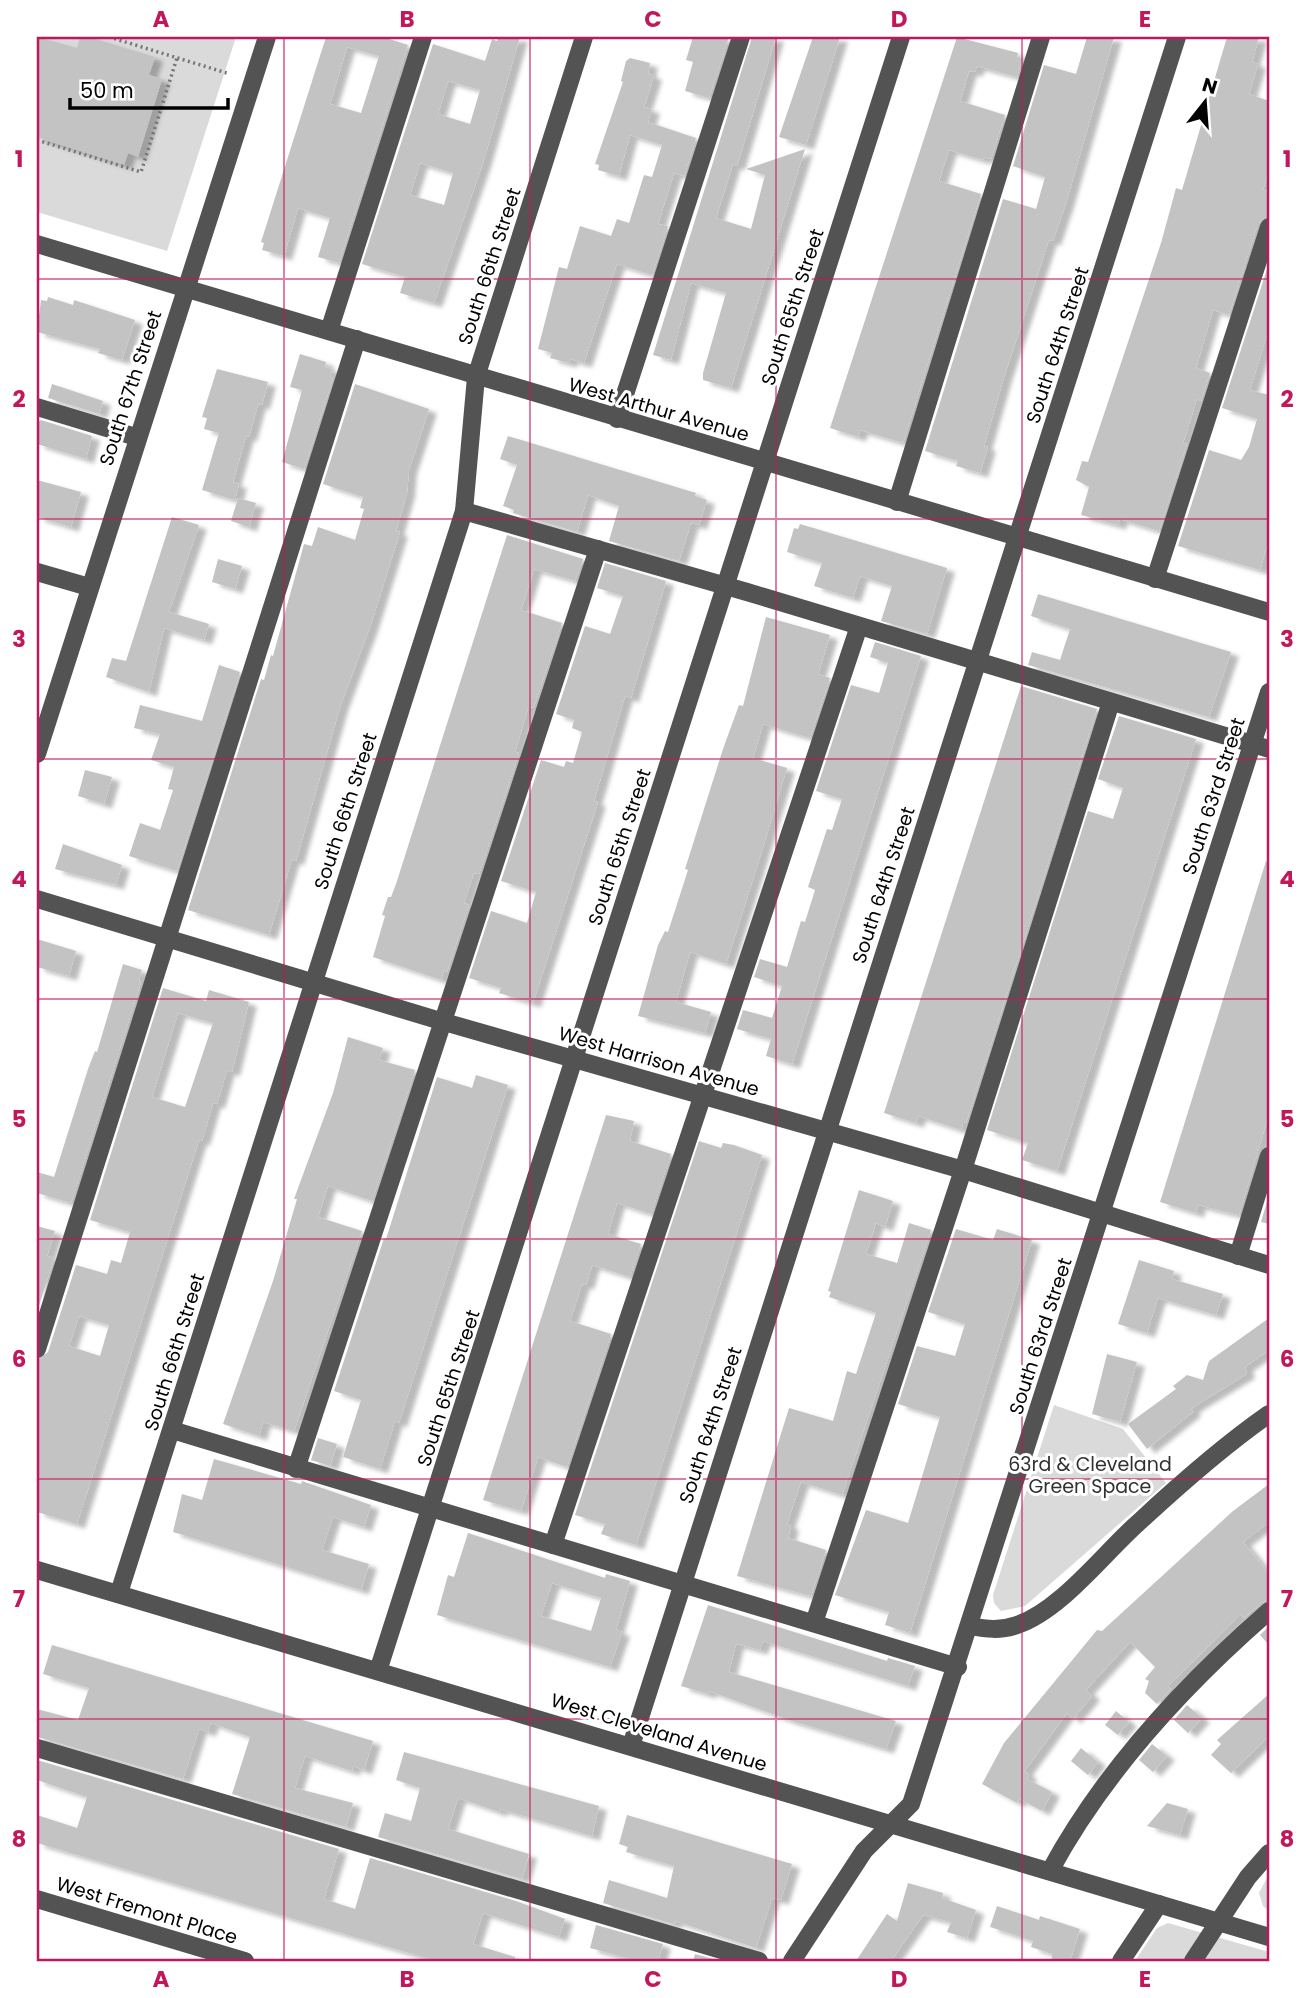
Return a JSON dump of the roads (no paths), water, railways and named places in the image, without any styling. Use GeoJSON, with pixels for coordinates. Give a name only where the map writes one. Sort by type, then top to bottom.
{"type":"FeatureCollection","features":[{"type":"Feature","properties":{"kind":"street","name":"South 67th Street"},"geometry":{"type":"LineString","coordinates":[[38,744],[267,37]]}},
{"type":"Feature","properties":{"kind":"street"},"geometry":{"type":"LineString","coordinates":[[329,331],[423,37]]}},
{"type":"Feature","properties":{"kind":"street","name":"South 66th Street"},"geometry":{"type":"LineString","coordinates":[[119,1593],[464,511],[476,377],[584,37]]}},
{"type":"Feature","properties":{"kind":"street"},"geometry":{"type":"LineString","coordinates":[[617,419],[741,37]]}},
{"type":"Feature","properties":{"kind":"street","name":"South 65th Street"},"geometry":{"type":"LineString","coordinates":[[378,1671],[901,37]]}},
{"type":"Feature","properties":{"kind":"street"},"geometry":{"type":"LineString","coordinates":[[897,502],[1041,37]]}},
{"type":"Feature","properties":{"kind":"street","name":"South 64th Street"},"geometry":{"type":"LineString","coordinates":[[632,1746],[682,1582],[1177,37]]}},
{"type":"Feature","properties":{"kind":"street"},"geometry":{"type":"LineString","coordinates":[[1155,579],[1269,227]]}},
{"type":"Feature","properties":{"kind":"street","name":"West Arthur Avenue"},"geometry":{"type":"LineString","coordinates":[[37,244],[1269,612]]}},
{"type":"Feature","properties":{"kind":"street"},"geometry":{"type":"LineString","coordinates":[[37,1349],[357,339]]}},
{"type":"Feature","properties":{"kind":"street"},"geometry":{"type":"LineString","coordinates":[[37,407],[136,437]]}},
{"type":"Feature","properties":{"kind":"street"},"geometry":{"type":"LineString","coordinates":[[464,511],[725,585],[1261,747]]}},
{"type":"Feature","properties":{"kind":"street"},"geometry":{"type":"LineString","coordinates":[[296,1469],[598,549]]}},
{"type":"Feature","properties":{"kind":"street"},"geometry":{"type":"LineString","coordinates":[[37,572],[89,587]]}},
{"type":"Feature","properties":{"kind":"street"},"geometry":{"type":"LineString","coordinates":[[553,1545],[859,626]]}},
{"type":"Feature","properties":{"kind":"street","name":"South 63rd Street"},"geometry":{"type":"LineString","coordinates":[[792,1961],[864,1851],[911,1804],[958,1667],[1100,1215],[1261,747],[1269,692]]}},
{"type":"Feature","properties":{"kind":"street"},"geometry":{"type":"LineString","coordinates":[[814,1623],[963,1170],[1111,702]]}},
{"type":"Feature","properties":{"kind":"street","name":"West Harrison Avenue"},"geometry":{"type":"LineString","coordinates":[[37,899],[444,1022],[963,1170],[1100,1215],[1269,1265]]}},
{"type":"Feature","properties":{"kind":"street"},"geometry":{"type":"LineString","coordinates":[[1238,1256],[1269,1156]]}},
{"type":"Feature","properties":{"kind":"street"},"geometry":{"type":"LineString","coordinates":[[970,1626],[993,1630],[1018,1625],[1050,1607],[1138,1522],[1241,1434],[1269,1414]]}},
{"type":"Feature","properties":{"kind":"street"},"geometry":{"type":"LineString","coordinates":[[172,1430],[958,1667]]}},
{"type":"Feature","properties":{"kind":"street","name":"West Cleveland Avenue"},"geometry":{"type":"LineString","coordinates":[[37,1570],[1269,1937]]}},
{"type":"Feature","properties":{"kind":"street"},"geometry":{"type":"LineString","coordinates":[[1050,1871],[1070,1835],[1143,1738],[1221,1653],[1269,1611]]}},
{"type":"Feature","properties":{"kind":"street"},"geometry":{"type":"LineString","coordinates":[[37,1748],[759,1961]]}},
{"type":"Feature","properties":{"kind":"street"},"geometry":{"type":"LineString","coordinates":[[1193,1961],[1248,1877],[1269,1853]]}},
{"type":"Feature","properties":{"kind":"street","name":"West Fremont Place"},"geometry":{"type":"LineString","coordinates":[[37,1899],[244,1961]]}},
{"type":"Feature","properties":{"kind":"street"},"geometry":{"type":"LineString","coordinates":[[1121,1961],[1159,1904]]}},
{"type":"Feature","properties":{"kind":"park label","name":"63rd & Cleveland Green Space"},"geometry":{"type":"Point","coordinates":[1090,1475]}}]}
